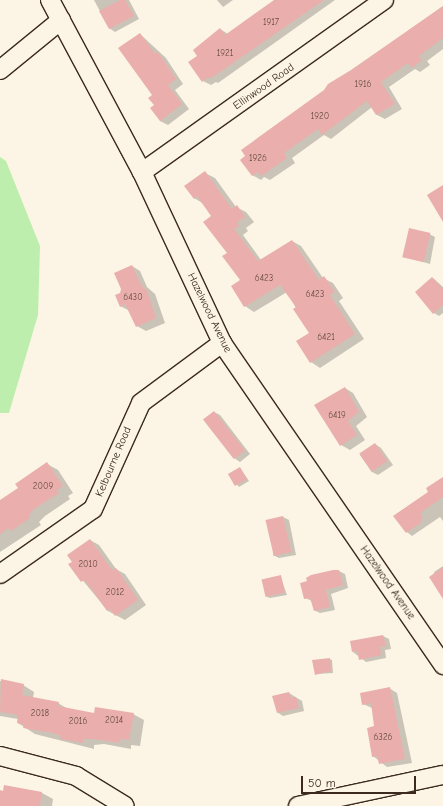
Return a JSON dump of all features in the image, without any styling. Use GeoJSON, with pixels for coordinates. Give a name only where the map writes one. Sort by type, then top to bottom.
{"type":"FeatureCollection","features":[{"type":"Feature","properties":{"kind":"street","name":"Hazelwood Avenue"},"geometry":{"type":"LineString","coordinates":[[50,0],[142,172],[222,344],[443,665]]}},
{"type":"Feature","properties":{"kind":"street","name":"Ellinwood Road"},"geometry":{"type":"LineString","coordinates":[[142,172],[384,0]]}},
{"type":"Feature","properties":{"kind":"street"},"geometry":{"type":"LineString","coordinates":[[0,70],[61,20]]}},
{"type":"Feature","properties":{"kind":"street","name":"Kelbourne Road"},"geometry":{"type":"LineString","coordinates":[[0,574],[93,509],[141,403],[222,344]]}},
{"type":"Feature","properties":{"kind":"street"},"geometry":{"type":"LineString","coordinates":[[0,756],[76,776],[125,806]]}},
{"type":"Feature","properties":{"kind":"street"},"geometry":{"type":"LineString","coordinates":[[298,806],[443,775]]}},
{"type":"Feature","properties":{"kind":"green space"},"geometry":{"type":"Polygon","coordinates":[[[0,157],[6,161],[40,246],[38,315],[9,413],[0,413],[0,157]]]}},
{"type":"Feature","properties":{"kind":"building"},"geometry":{"type":"Polygon","coordinates":[[[120,0],[125,0],[134,16],[109,29],[99,11],[120,0]]]}},
{"type":"Feature","properties":{"kind":"building"},"geometry":{"type":"Polygon","coordinates":[[[274,0],[324,0],[210,79],[208,77],[202,82],[188,62],[197,56],[193,50],[220,28],[225,35],[274,0]]]}},
{"type":"Feature","properties":{"kind":"building"},"geometry":{"type":"Polygon","coordinates":[[[443,6],[443,38],[419,56],[422,60],[412,68],[408,63],[381,82],[395,104],[376,115],[367,101],[322,135],[318,129],[284,153],[287,158],[261,176],[258,172],[252,176],[240,160],[245,156],[241,150],[324,90],[328,84],[351,70],[443,6]]]}},
{"type":"Feature","properties":{"kind":"building"},"geometry":{"type":"Polygon","coordinates":[[[140,33],[155,54],[158,52],[176,79],[168,85],[182,104],[160,121],[150,108],[154,105],[148,98],[152,95],[118,48],[140,33]]]}},
{"type":"Feature","properties":{"kind":"building"},"geometry":{"type":"Polygon","coordinates":[[[205,171],[232,209],[237,205],[245,217],[237,222],[239,226],[234,229],[258,261],[292,240],[319,280],[324,276],[335,292],[330,295],[355,334],[310,363],[296,341],[309,333],[293,309],[296,307],[280,285],[244,307],[231,286],[240,280],[222,256],[227,253],[203,222],[211,216],[197,196],[194,199],[184,186],[205,171]]]}},
{"type":"Feature","properties":{"kind":"building"},"geometry":{"type":"Polygon","coordinates":[[[443,185],[443,222],[427,195],[443,185]]]}},
{"type":"Feature","properties":{"kind":"building"},"geometry":{"type":"Polygon","coordinates":[[[409,228],[430,233],[424,262],[402,257],[409,228]]]}},
{"type":"Feature","properties":{"kind":"building"},"geometry":{"type":"Polygon","coordinates":[[[132,265],[139,281],[144,289],[146,288],[156,318],[136,327],[125,304],[120,307],[115,295],[120,293],[121,289],[114,273],[132,265]]]}},
{"type":"Feature","properties":{"kind":"building"},"geometry":{"type":"Polygon","coordinates":[[[432,277],[443,289],[443,305],[433,314],[415,292],[432,277]]]}},
{"type":"Feature","properties":{"kind":"building"},"geometry":{"type":"Polygon","coordinates":[[[345,387],[359,412],[348,421],[357,435],[340,446],[314,405],[345,387]]]}},
{"type":"Feature","properties":{"kind":"building"},"geometry":{"type":"Polygon","coordinates":[[[214,411],[245,450],[234,459],[203,420],[214,411]]]}},
{"type":"Feature","properties":{"kind":"building"},"geometry":{"type":"Polygon","coordinates":[[[375,443],[387,461],[372,472],[359,454],[375,443]]]}},
{"type":"Feature","properties":{"kind":"building"},"geometry":{"type":"Polygon","coordinates":[[[47,462],[63,486],[57,490],[59,493],[34,509],[29,515],[30,518],[11,531],[9,528],[0,534],[0,500],[18,488],[15,484],[47,462]]]}},
{"type":"Feature","properties":{"kind":"building"},"geometry":{"type":"Polygon","coordinates":[[[240,467],[247,479],[235,486],[228,474],[240,467]]]}},
{"type":"Feature","properties":{"kind":"building"},"geometry":{"type":"Polygon","coordinates":[[[443,477],[443,497],[420,513],[423,518],[420,520],[422,522],[406,533],[393,516],[428,492],[426,488],[443,477]]]}},
{"type":"Feature","properties":{"kind":"building"},"geometry":{"type":"Polygon","coordinates":[[[283,516],[291,552],[274,556],[265,520],[283,516]]]}},
{"type":"Feature","properties":{"kind":"building"},"geometry":{"type":"Polygon","coordinates":[[[90,539],[112,570],[116,568],[138,600],[115,616],[110,609],[107,611],[90,587],[84,580],[81,582],[68,564],[72,562],[67,555],[90,539]]]}},
{"type":"Feature","properties":{"kind":"building"},"geometry":{"type":"Polygon","coordinates":[[[443,567],[443,599],[429,577],[443,567]]]}},
{"type":"Feature","properties":{"kind":"building"},"geometry":{"type":"Polygon","coordinates":[[[339,570],[343,585],[326,590],[330,607],[314,611],[310,598],[304,599],[300,583],[307,581],[306,578],[311,575],[339,570]]]}},
{"type":"Feature","properties":{"kind":"building"},"geometry":{"type":"Polygon","coordinates":[[[281,575],[285,593],[266,597],[262,579],[281,575]]]}},
{"type":"Feature","properties":{"kind":"building"},"geometry":{"type":"Polygon","coordinates":[[[383,635],[386,646],[380,647],[381,655],[359,660],[357,651],[352,652],[350,641],[383,635]]]}},
{"type":"Feature","properties":{"kind":"building"},"geometry":{"type":"Polygon","coordinates":[[[330,658],[331,671],[315,675],[312,660],[330,658]]]}},
{"type":"Feature","properties":{"kind":"building"},"geometry":{"type":"Polygon","coordinates":[[[1,679],[24,684],[22,695],[59,702],[58,706],[94,713],[95,707],[134,713],[129,740],[120,739],[120,743],[83,739],[83,743],[60,739],[61,736],[53,733],[23,728],[24,725],[17,723],[18,715],[0,712],[1,679]]]}},
{"type":"Feature","properties":{"kind":"building"},"geometry":{"type":"Polygon","coordinates":[[[390,687],[405,759],[379,764],[377,756],[372,757],[367,728],[374,726],[371,703],[362,705],[360,693],[390,687]]]}},
{"type":"Feature","properties":{"kind":"building"},"geometry":{"type":"Polygon","coordinates":[[[289,692],[291,698],[296,697],[299,708],[277,713],[272,696],[289,692]]]}},
{"type":"Feature","properties":{"kind":"building"},"geometry":{"type":"Polygon","coordinates":[[[4,785],[42,792],[40,806],[0,806],[0,790],[3,791],[4,785]]]}}]}
